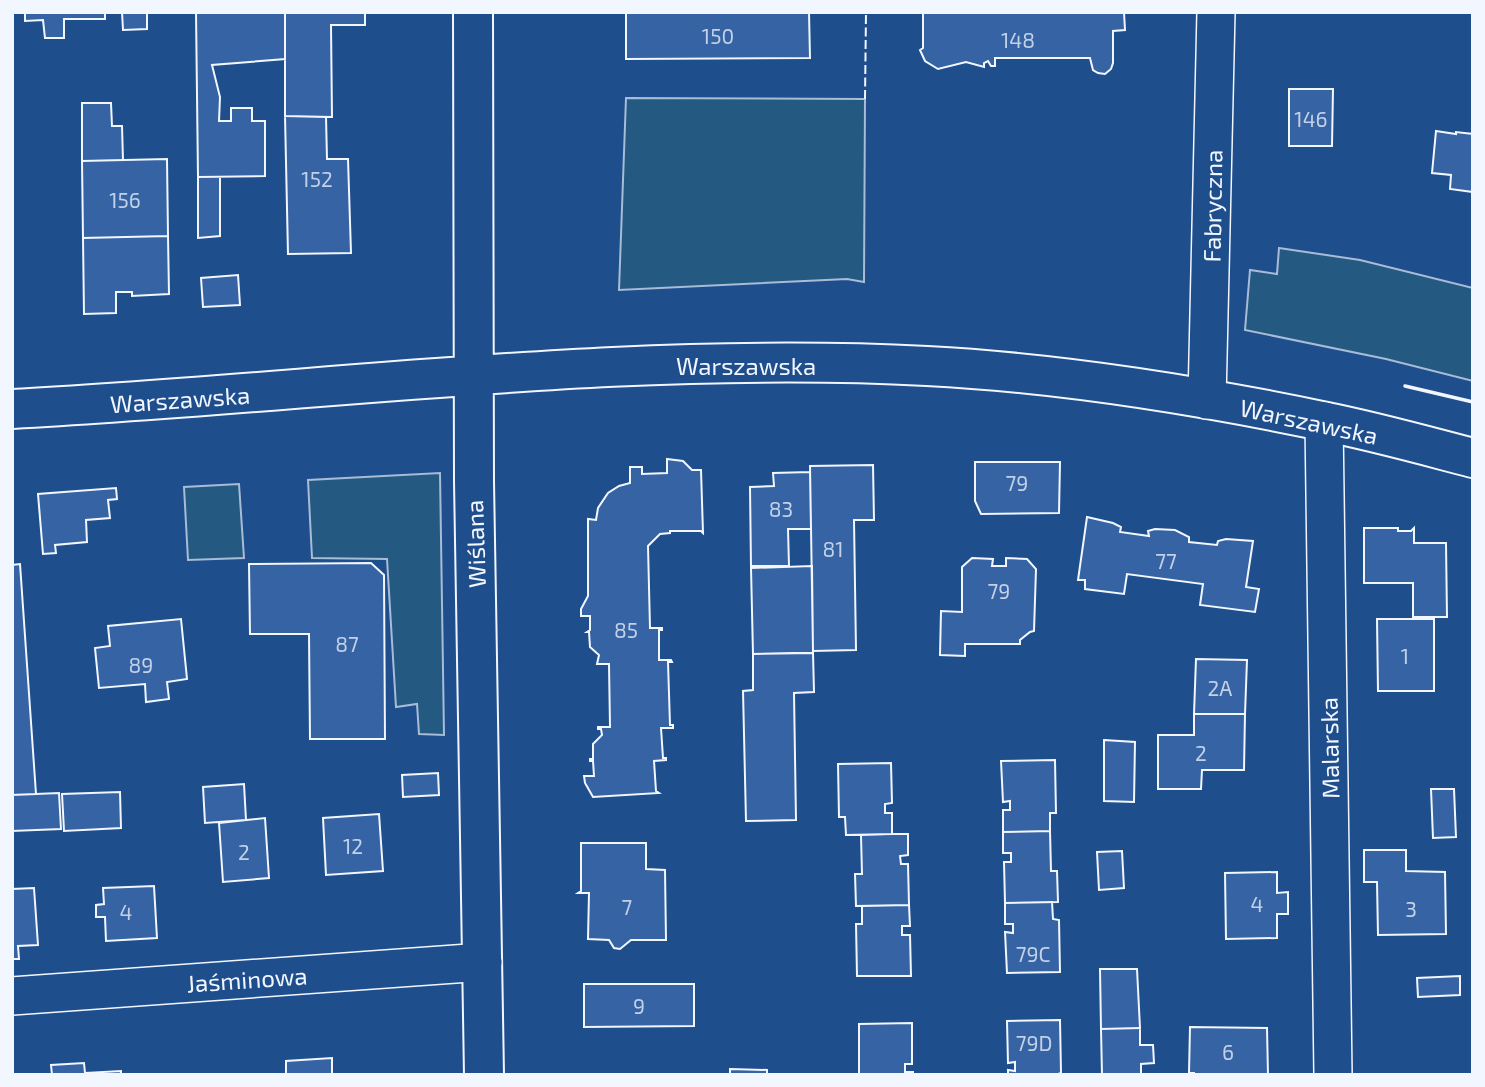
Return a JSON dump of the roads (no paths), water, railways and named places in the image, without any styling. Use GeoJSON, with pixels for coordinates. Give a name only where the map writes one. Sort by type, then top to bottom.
{"type":"FeatureCollection","features":[{"type":"Feature","properties":{"kind":"street","name":"Wiślana"},"geometry":{"type":"LineString","coordinates":[[473,12],[474,481],[484,1075]]}},
{"type":"Feature","properties":{"kind":"street","name":"Fabryczna"},"geometry":{"type":"LineString","coordinates":[[1207,400],[1216,12]]}},
{"type":"Feature","properties":{"kind":"street","name":"Warszawska"},"geometry":{"type":"LineString","coordinates":[[12,409],[589,368],[739,363],[926,366],[1067,377],[1207,400],[1324,421],[1473,458]]}},
{"type":"Feature","properties":{"kind":"street","name":"Malarska"},"geometry":{"type":"LineString","coordinates":[[1324,421],[1333,1075]]}},
{"type":"Feature","properties":{"kind":"street","name":"Jaśminowa"},"geometry":{"type":"LineString","coordinates":[[12,996],[482,962]]}}]}
